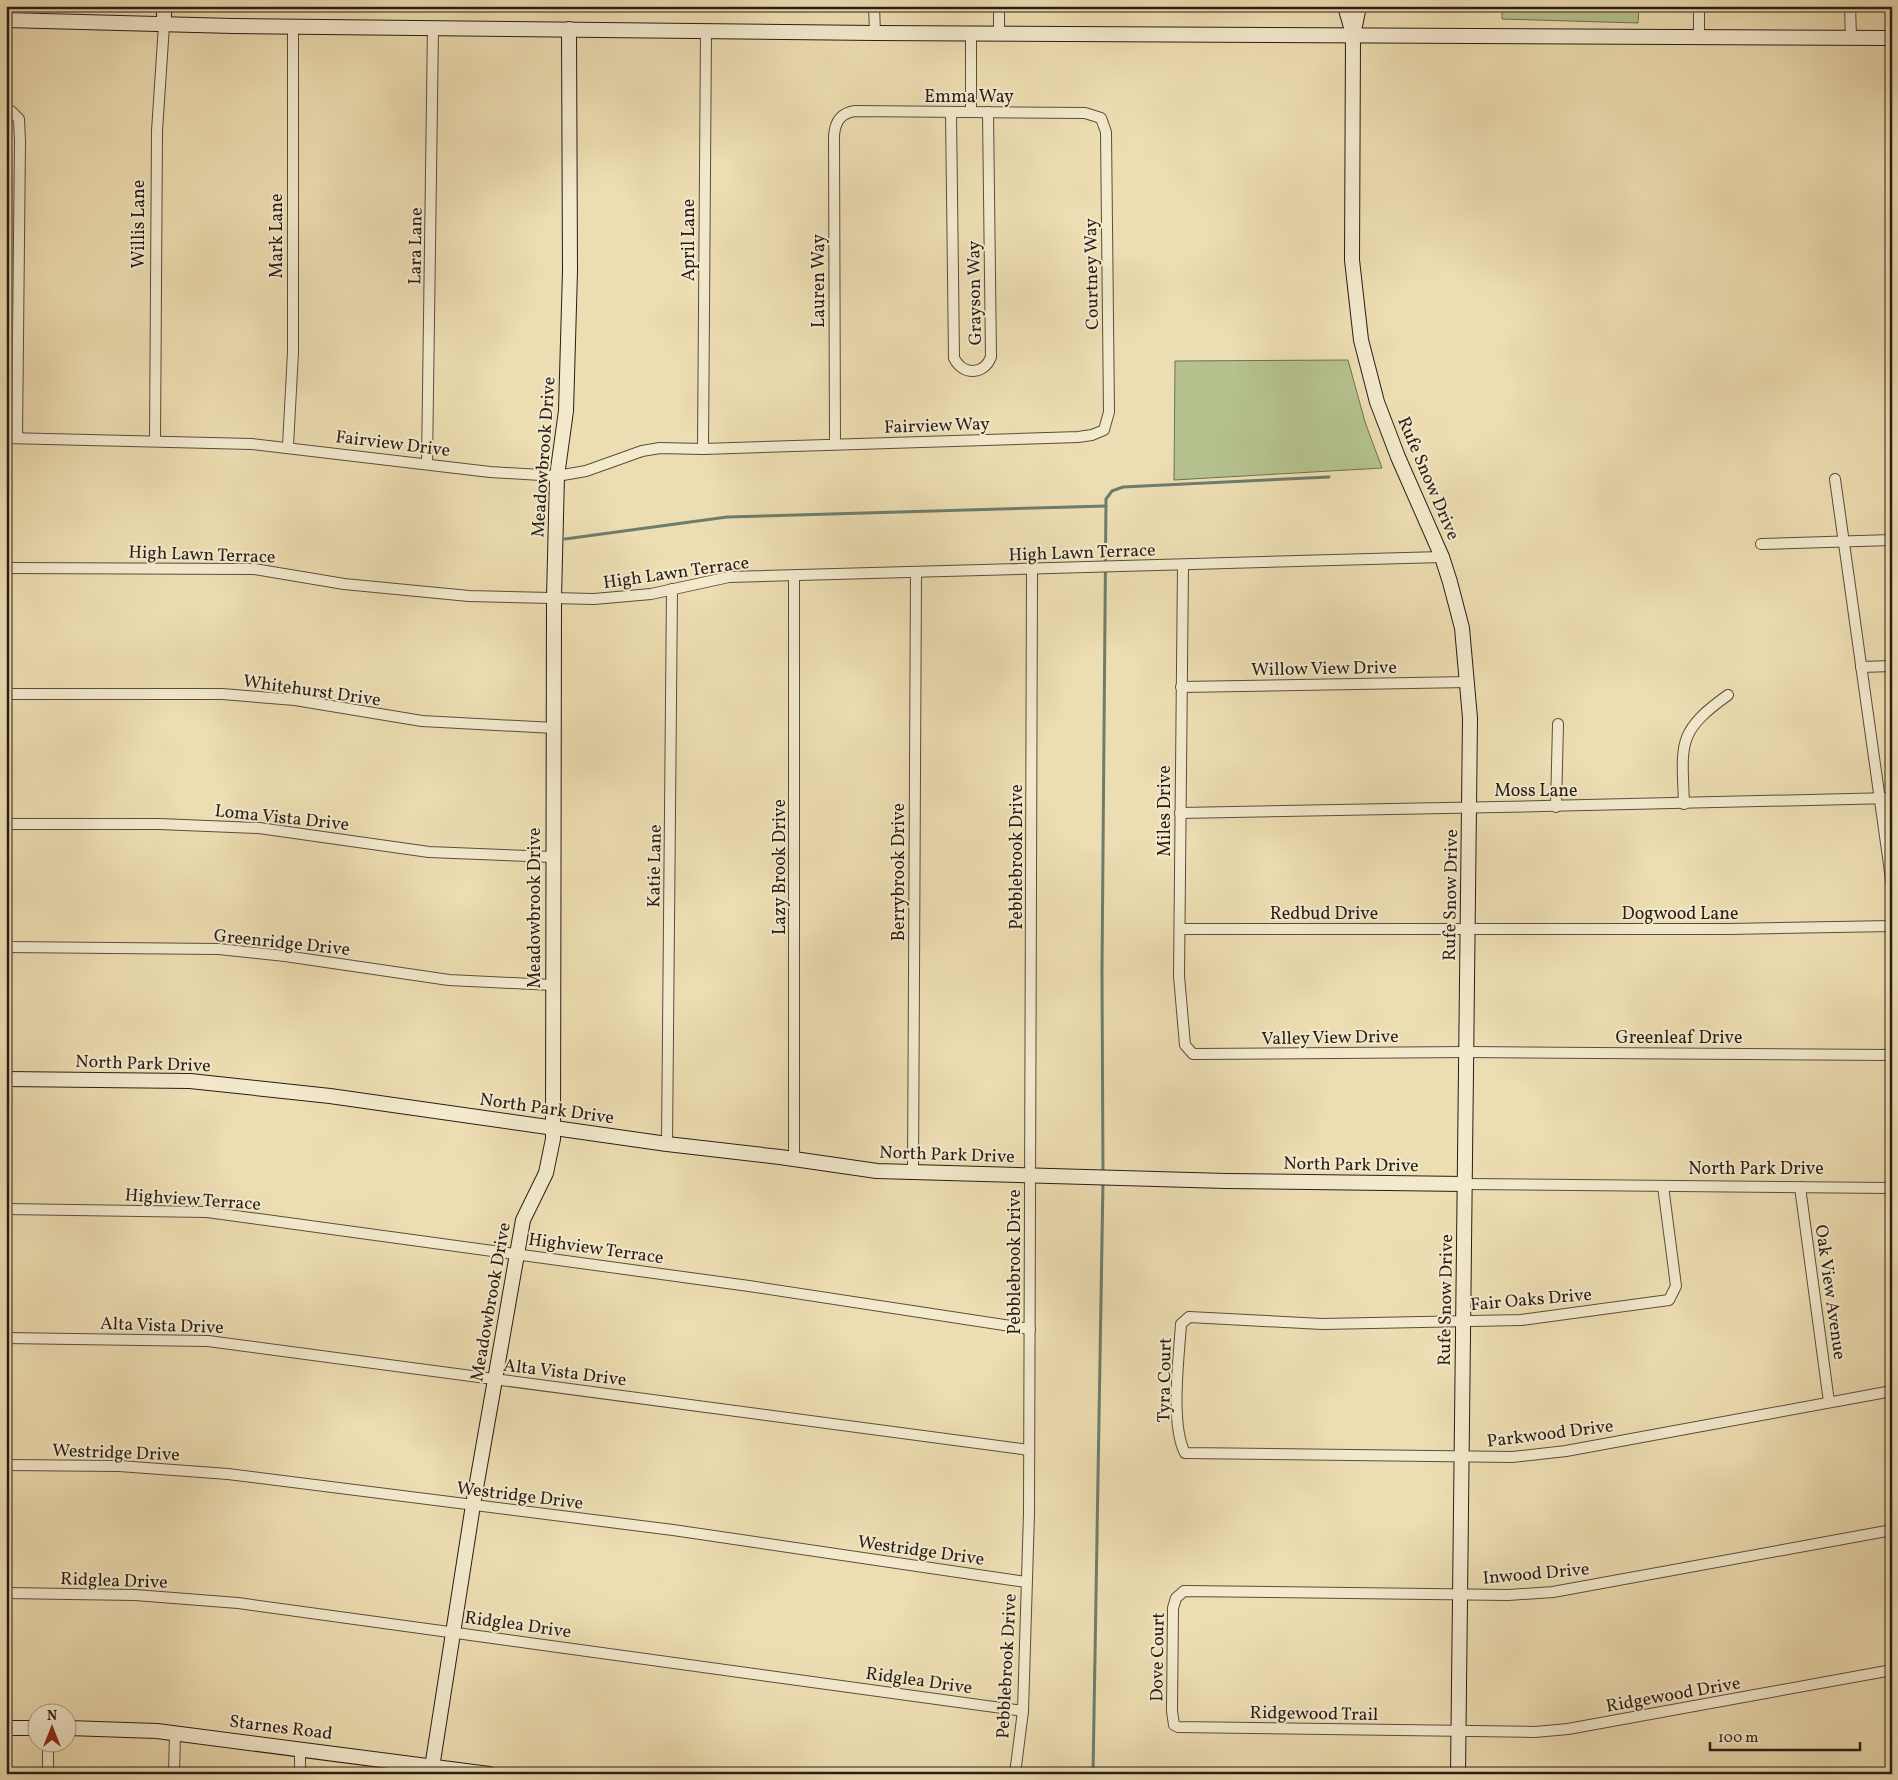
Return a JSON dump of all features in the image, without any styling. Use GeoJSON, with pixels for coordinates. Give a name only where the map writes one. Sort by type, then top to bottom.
{"type":"FeatureCollection","features":[{"type":"Feature","properties":{"kind":"street","name":"Willis Lane"},"geometry":{"type":"LineString","coordinates":[[156,441],[157,131],[164,6]]}},
{"type":"Feature","properties":{"kind":"street"},"geometry":{"type":"LineString","coordinates":[[874,6],[875,32]]}},
{"type":"Feature","properties":{"kind":"street"},"geometry":{"type":"LineString","coordinates":[[999,6],[999,33]]}},
{"type":"Feature","properties":{"kind":"street","name":"Rufe Snow Drive"},"geometry":{"type":"LineString","coordinates":[[1345,6],[1353,36]]}},
{"type":"Feature","properties":{"kind":"street","name":"Rufe Snow Drive"},"geometry":{"type":"LineString","coordinates":[[1359,6],[1353,36],[1352,260],[1361,340],[1380,411],[1442,557],[1462,628],[1468,682],[1470,806],[1458,1774]]}},
{"type":"Feature","properties":{"kind":"street"},"geometry":{"type":"LineString","coordinates":[[1699,6],[1699,37]]}},
{"type":"Feature","properties":{"kind":"street"},"geometry":{"type":"LineString","coordinates":[[1850,6],[1851,38]]}},
{"type":"Feature","properties":{"kind":"street"},"geometry":{"type":"LineString","coordinates":[[6,20],[433,28],[1353,36],[1892,38]]}},
{"type":"Feature","properties":{"kind":"street","name":"Mark Lane"},"geometry":{"type":"LineString","coordinates":[[288,446],[293,352],[292,26]]}},
{"type":"Feature","properties":{"kind":"street","name":"Lara Lane"},"geometry":{"type":"LineString","coordinates":[[427,464],[433,28]]}},
{"type":"Feature","properties":{"kind":"street","name":"Meadowbrook Drive"},"geometry":{"type":"LineString","coordinates":[[431,1770],[454,1632],[472,1505],[523,1220],[546,1173],[552,1152],[554,598],[557,476],[566,410],[570,271],[569,29]]}},
{"type":"Feature","properties":{"kind":"street","name":"April Lane"},"geometry":{"type":"LineString","coordinates":[[703,449],[706,30]]}},
{"type":"Feature","properties":{"kind":"street"},"geometry":{"type":"LineString","coordinates":[[971,33],[971,112]]}},
{"type":"Feature","properties":{"kind":"street"},"geometry":{"type":"LineString","coordinates":[[6,111],[11,112],[19,119],[20,141],[12,438]]}},
{"type":"Feature","properties":{"kind":"street","name":"Emma Way"},"geometry":{"type":"LineString","coordinates":[[839,119],[843,115],[855,112],[1085,113],[1101,118]]}},
{"type":"Feature","properties":{"kind":"street","name":"Grayson Way"},"geometry":{"type":"LineString","coordinates":[[951,112],[954,358],[961,367],[974,372],[988,365],[991,357],[988,112]]}},
{"type":"Feature","properties":{"kind":"street","name":"Courtney Way"},"geometry":{"type":"LineString","coordinates":[[1101,118],[1106,132],[1109,392],[1108,422],[1104,430]]}},
{"type":"Feature","properties":{"kind":"street","name":"Lauren Way"},"geometry":{"type":"LineString","coordinates":[[835,444],[834,127],[839,119]]}},
{"type":"Feature","properties":{"kind":"street","name":"Fairview Way"},"geometry":{"type":"LineString","coordinates":[[770,446],[1078,437],[1092,435],[1104,430]]}},
{"type":"Feature","properties":{"kind":"street","name":"Fairview Drive"},"geometry":{"type":"LineString","coordinates":[[12,438],[288,446],[490,472],[557,476],[586,471],[642,451],[660,448],[703,449],[770,446]]}},
{"type":"Feature","properties":{"kind":"street"},"geometry":{"type":"LineString","coordinates":[[1835,479],[1892,886]]}},
{"type":"Feature","properties":{"kind":"street"},"geometry":{"type":"LineString","coordinates":[[1761,544],[1892,540]]}},
{"type":"Feature","properties":{"kind":"street","name":"High Lawn Terrace"},"geometry":{"type":"LineString","coordinates":[[6,568],[254,569],[344,584],[469,596],[594,600],[651,594],[729,577],[1442,557]]}},
{"type":"Feature","properties":{"kind":"street","name":"Miles Drive"},"geometry":{"type":"LineString","coordinates":[[1183,565],[1179,976],[1183,1034],[1185,1045],[1193,1054]]}},
{"type":"Feature","properties":{"kind":"street","name":"Pebblebrook Drive"},"geometry":{"type":"LineString","coordinates":[[1015,1774],[1022,1711],[1029,1450],[1032,569]]}},
{"type":"Feature","properties":{"kind":"street","name":"Berrybrook Drive"},"geometry":{"type":"LineString","coordinates":[[913,1173],[916,572]]}},
{"type":"Feature","properties":{"kind":"street","name":"Lazy Brook Drive"},"geometry":{"type":"LineString","coordinates":[[794,576],[794,1159]]}},
{"type":"Feature","properties":{"kind":"street","name":"Katie Lane"},"geometry":{"type":"LineString","coordinates":[[667,1144],[672,589]]}},
{"type":"Feature","properties":{"kind":"street"},"geometry":{"type":"LineString","coordinates":[[1861,667],[1892,666]]}},
{"type":"Feature","properties":{"kind":"street","name":"Willow View Drive"},"geometry":{"type":"LineString","coordinates":[[1181,687],[1468,682]]}},
{"type":"Feature","properties":{"kind":"street","name":"Whitehurst Drive"},"geometry":{"type":"LineString","coordinates":[[6,694],[222,694],[296,700],[422,721],[554,728]]}},
{"type":"Feature","properties":{"kind":"street"},"geometry":{"type":"LineString","coordinates":[[1684,804],[1683,755],[1685,741],[1698,718],[1728,695]]}},
{"type":"Feature","properties":{"kind":"street"},"geometry":{"type":"LineString","coordinates":[[1556,806],[1558,724]]}},
{"type":"Feature","properties":{"kind":"street","name":"Moss Lane"},"geometry":{"type":"LineString","coordinates":[[1180,813],[1470,806],[1684,804],[1892,798]]}},
{"type":"Feature","properties":{"kind":"street","name":"Loma Vista Drive"},"geometry":{"type":"LineString","coordinates":[[6,824],[159,824],[259,828],[429,852],[553,857]]}},
{"type":"Feature","properties":{"kind":"street","name":"Dogwood Lane"},"geometry":{"type":"LineString","coordinates":[[1468,929],[1730,929],[1892,926]]}},
{"type":"Feature","properties":{"kind":"street","name":"Redbud Drive"},"geometry":{"type":"LineString","coordinates":[[1180,929],[1468,929]]}},
{"type":"Feature","properties":{"kind":"street","name":"Greenridge Drive"},"geometry":{"type":"LineString","coordinates":[[6,947],[219,949],[285,956],[449,980],[552,985]]}},
{"type":"Feature","properties":{"kind":"street","name":"Valley View Drive"},"geometry":{"type":"LineString","coordinates":[[1193,1054],[1467,1052]]}},
{"type":"Feature","properties":{"kind":"street","name":"Greenleaf Drive"},"geometry":{"type":"LineString","coordinates":[[1467,1052],[1892,1055]]}},
{"type":"Feature","properties":{"kind":"street","name":"North Park Drive"},"geometry":{"type":"LineString","coordinates":[[6,1079],[190,1081],[330,1096],[667,1144],[877,1171],[1103,1178],[1892,1188]]}},
{"type":"Feature","properties":{"kind":"street","name":"Fair Oaks Drive"},"geometry":{"type":"LineString","coordinates":[[1189,1317],[1322,1324],[1521,1320],[1669,1300],[1676,1286],[1663,1186]]}},
{"type":"Feature","properties":{"kind":"street","name":"Oak View Avenue"},"geometry":{"type":"LineString","coordinates":[[1800,1187],[1829,1402]]}},
{"type":"Feature","properties":{"kind":"street","name":"Highview Terrace"},"geometry":{"type":"LineString","coordinates":[[6,1209],[207,1212],[517,1254],[1030,1329]]}},
{"type":"Feature","properties":{"kind":"street","name":"Tyra Court"},"geometry":{"type":"LineString","coordinates":[[1182,1447],[1178,1425],[1177,1372],[1181,1324],[1189,1317]]}},
{"type":"Feature","properties":{"kind":"street","name":"Alta Vista Drive"},"geometry":{"type":"LineString","coordinates":[[6,1338],[208,1341],[1029,1450]]}},
{"type":"Feature","properties":{"kind":"street","name":"Parkwood Drive"},"geometry":{"type":"LineString","coordinates":[[1182,1447],[1185,1453],[1190,1455],[1512,1457],[1566,1451],[1892,1391]]}},
{"type":"Feature","properties":{"kind":"street","name":"Westridge Drive"},"geometry":{"type":"LineString","coordinates":[[6,1465],[119,1466],[228,1474],[672,1530],[1026,1582]]}},
{"type":"Feature","properties":{"kind":"street","name":"Inwood Drive"},"geometry":{"type":"LineString","coordinates":[[1179,1594],[1184,1591],[1508,1595],[1553,1592],[1892,1530]]}},
{"type":"Feature","properties":{"kind":"street","name":"Ridglea Drive"},"geometry":{"type":"LineString","coordinates":[[6,1593],[136,1596],[238,1603],[1022,1711]]}},
{"type":"Feature","properties":{"kind":"street","name":"Dove Court"},"geometry":{"type":"LineString","coordinates":[[1173,1721],[1173,1608],[1179,1594]]}},
{"type":"Feature","properties":{"kind":"street","name":"Ridgewood Drive"},"geometry":{"type":"LineString","coordinates":[[1458,1732],[1536,1732],[1568,1729],[1892,1670]]}},
{"type":"Feature","properties":{"kind":"street","name":"Ridgewood Trail"},"geometry":{"type":"LineString","coordinates":[[1173,1721],[1174,1725],[1178,1727],[1458,1732]]}},
{"type":"Feature","properties":{"kind":"street"},"geometry":{"type":"LineString","coordinates":[[6,1728],[28,1728]]}},
{"type":"Feature","properties":{"kind":"street","name":"Starnes Road"},"geometry":{"type":"LineString","coordinates":[[78,1729],[175,1734],[300,1748],[431,1770],[489,1774]]}},
{"type":"Feature","properties":{"kind":"street"},"geometry":{"type":"LineString","coordinates":[[174,1774],[175,1734]]}},
{"type":"Feature","properties":{"kind":"street"},"geometry":{"type":"LineString","coordinates":[[300,1748],[300,1774]]}},
{"type":"Feature","properties":{"kind":"street"},"geometry":{"type":"LineString","coordinates":[[48,1752],[48,1774]]}},
{"type":"Feature","properties":{"kind":"green space"},"geometry":{"type":"Polygon","coordinates":[[[1502,6],[1639,6],[1638,23],[1502,19],[1502,6]]]}},
{"type":"Feature","properties":{"kind":"green space"},"geometry":{"type":"Polygon","coordinates":[[[1348,360],[1365,422],[1382,468],[1174,480],[1175,361],[1348,360]]]}},
{"type":"Feature","properties":{"kind":"waterway"},"geometry":{"type":"LineString","coordinates":[[1103,1175],[1102,970],[1106,499],[1112,491],[1123,487],[1329,477]]}},
{"type":"Feature","properties":{"kind":"waterway"},"geometry":{"type":"LineString","coordinates":[[565,539],[727,517],[1106,506]]}},
{"type":"Feature","properties":{"kind":"waterway"},"geometry":{"type":"LineString","coordinates":[[1093,1774],[1103,1181]]}}]}
